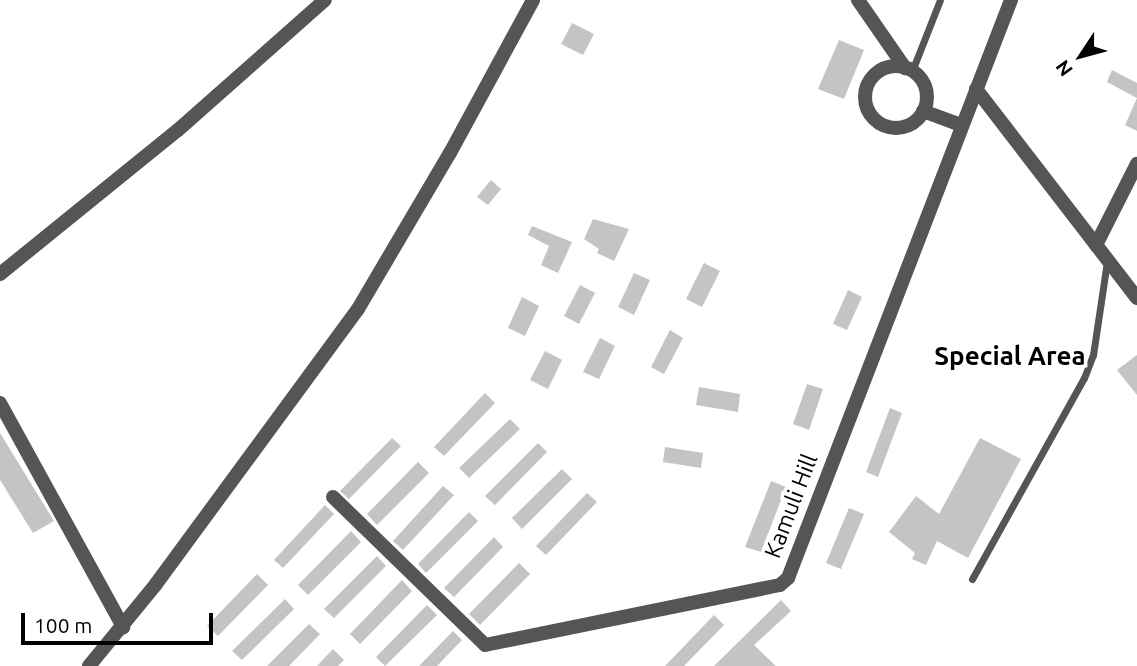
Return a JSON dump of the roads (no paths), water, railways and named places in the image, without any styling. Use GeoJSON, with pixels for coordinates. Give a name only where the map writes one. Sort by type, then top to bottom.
{"type":"FeatureCollection","features":[{"type":"Feature","properties":{"kind":"street"},"geometry":{"type":"LineString","coordinates":[[0,274],[178,130],[325,0]]}},
{"type":"Feature","properties":{"kind":"street"},"geometry":{"type":"LineString","coordinates":[[97,663],[358,309],[431,186],[533,0]]}},
{"type":"Feature","properties":{"kind":"street"},"geometry":{"type":"LineString","coordinates":[[858,0],[925,89],[923,111],[907,125],[893,127],[879,123],[867,106],[867,85],[876,74],[890,67],[908,69]]}},
{"type":"Feature","properties":{"kind":"street","name":"Kamuli Hill"},"geometry":{"type":"LineString","coordinates":[[333,497],[485,645],[780,585],[788,578],[1011,0]]}},
{"type":"Feature","properties":{"kind":"street"},"geometry":{"type":"LineString","coordinates":[[976,89],[1137,298]]}},
{"type":"Feature","properties":{"kind":"street"},"geometry":{"type":"LineString","coordinates":[[923,111],[961,125]]}},
{"type":"Feature","properties":{"kind":"street"},"geometry":{"type":"LineString","coordinates":[[1096,245],[1137,164]]}},
{"type":"Feature","properties":{"kind":"street"},"geometry":{"type":"LineString","coordinates":[[0,403],[123,627]]}},
{"type":"Feature","properties":{"kind":"lane"},"geometry":{"type":"LineString","coordinates":[[908,69],[940,0]]}},
{"type":"Feature","properties":{"kind":"lane"},"geometry":{"type":"LineString","coordinates":[[972,579],[1084,378],[1093,355],[1107,260]]}},
{"type":"Feature","properties":{"kind":"district","name":"Special Area"},"geometry":{"type":"Point","coordinates":[1010,356]}}]}
